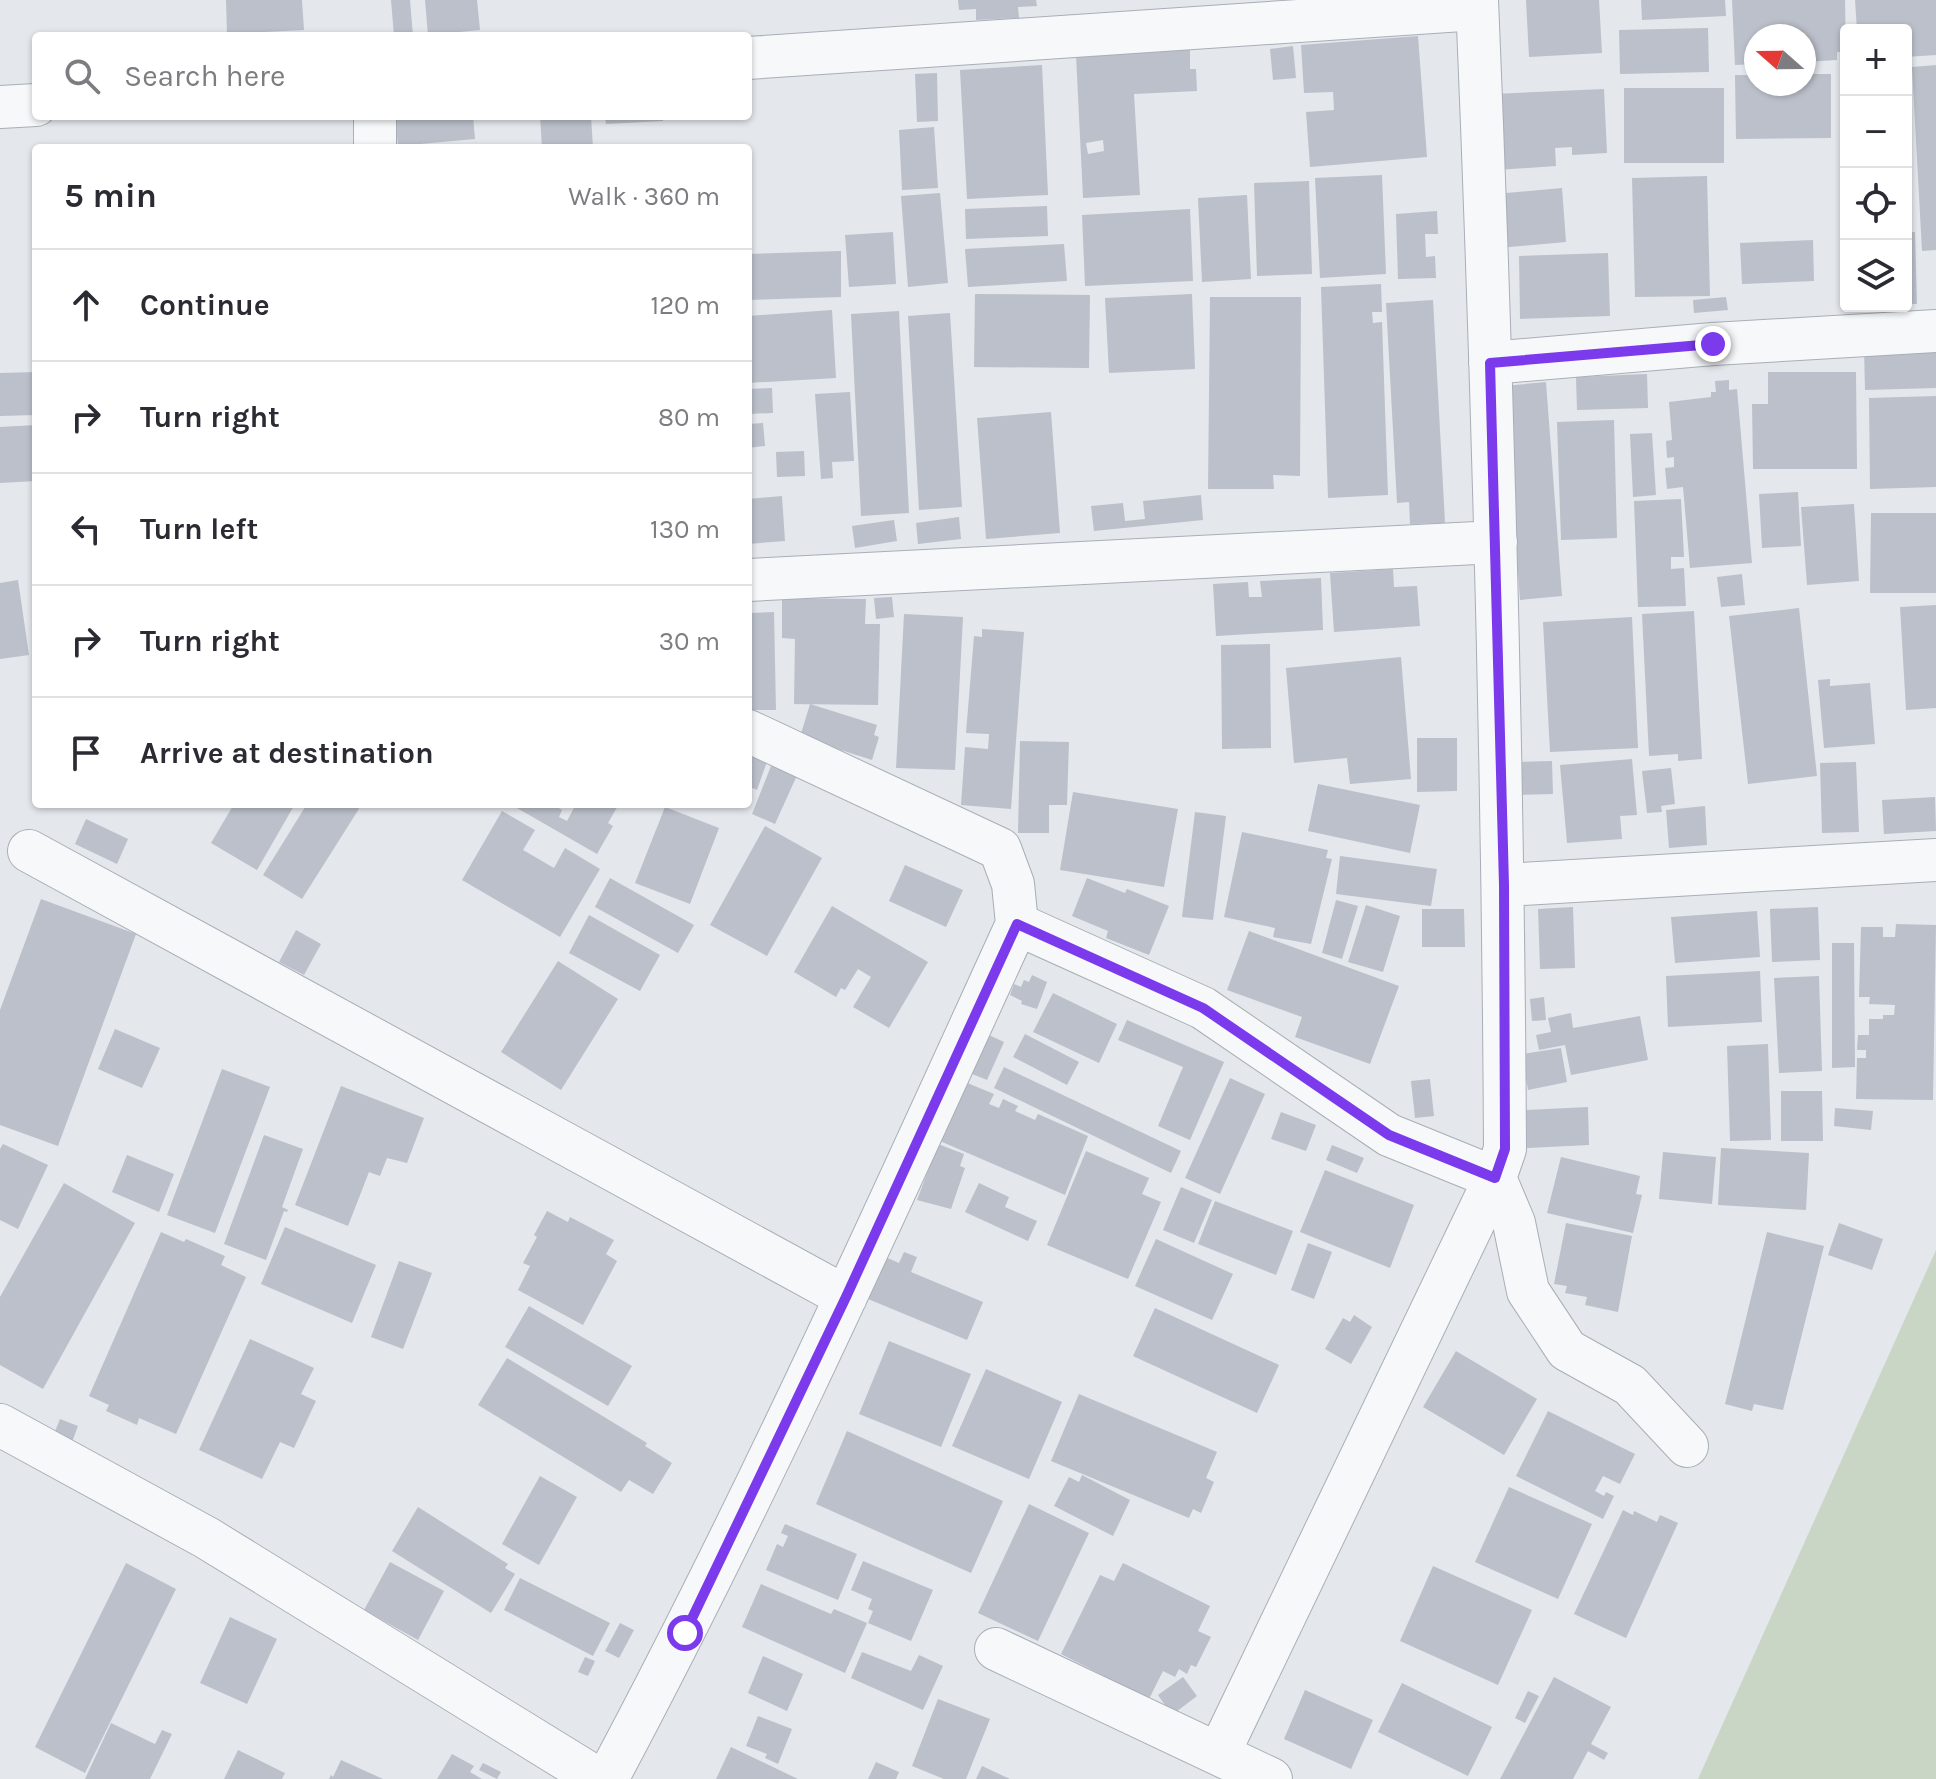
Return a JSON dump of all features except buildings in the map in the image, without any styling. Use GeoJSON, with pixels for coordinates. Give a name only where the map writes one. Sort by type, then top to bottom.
{"type":"FeatureCollection","features":[{"type":"Feature","properties":{"kind":"street"},"geometry":{"type":"LineString","coordinates":[[752,58],[1477,4],[1496,542],[1504,885],[1505,1149],[1495,1178],[1219,1753]]}},
{"type":"Feature","properties":{"kind":"street"},"geometry":{"type":"LineString","coordinates":[[0,107],[32,105]]}},
{"type":"Feature","properties":{"kind":"street"},"geometry":{"type":"LineString","coordinates":[[375,120],[375,144]]}},
{"type":"Feature","properties":{"kind":"street"},"geometry":{"type":"LineString","coordinates":[[1490,363],[1713,344],[1936,331]]}},
{"type":"Feature","properties":{"kind":"street"},"geometry":{"type":"LineString","coordinates":[[752,580],[1496,542]]}},
{"type":"Feature","properties":{"kind":"street"},"geometry":{"type":"LineString","coordinates":[[607,1779],[685,1633],[846,1297],[1017,924],[1013,884],[1000,849],[752,733]]}},
{"type":"Feature","properties":{"kind":"street"},"geometry":{"type":"LineString","coordinates":[[29,851],[846,1297]]}},
{"type":"Feature","properties":{"kind":"street"},"geometry":{"type":"LineString","coordinates":[[1504,885],[1936,860]]}},
{"type":"Feature","properties":{"kind":"street"},"geometry":{"type":"LineString","coordinates":[[1017,924],[1203,1008],[1389,1135],[1495,1178],[1514,1223],[1528,1291],[1567,1350],[1630,1385],[1687,1446]]}},
{"type":"Feature","properties":{"kind":"street"},"geometry":{"type":"LineString","coordinates":[[0,1425],[207,1538],[598,1779]]}},
{"type":"Feature","properties":{"kind":"street"},"geometry":{"type":"LineString","coordinates":[[996,1649],[1271,1779]]}},
{"type":"Feature","properties":{"kind":"green space"},"geometry":{"type":"Polygon","coordinates":[[[1936,1250],[1936,1779],[1698,1779],[1936,1250]]]}},
{"type":"Feature","properties":{"kind":"route"},"geometry":{"type":"LineString","coordinates":[[685,1633],[846,1297],[1017,924],[1203,1008],[1389,1135],[1495,1178],[1505,1149],[1504,885],[1490,363],[1713,344]]}}]}
